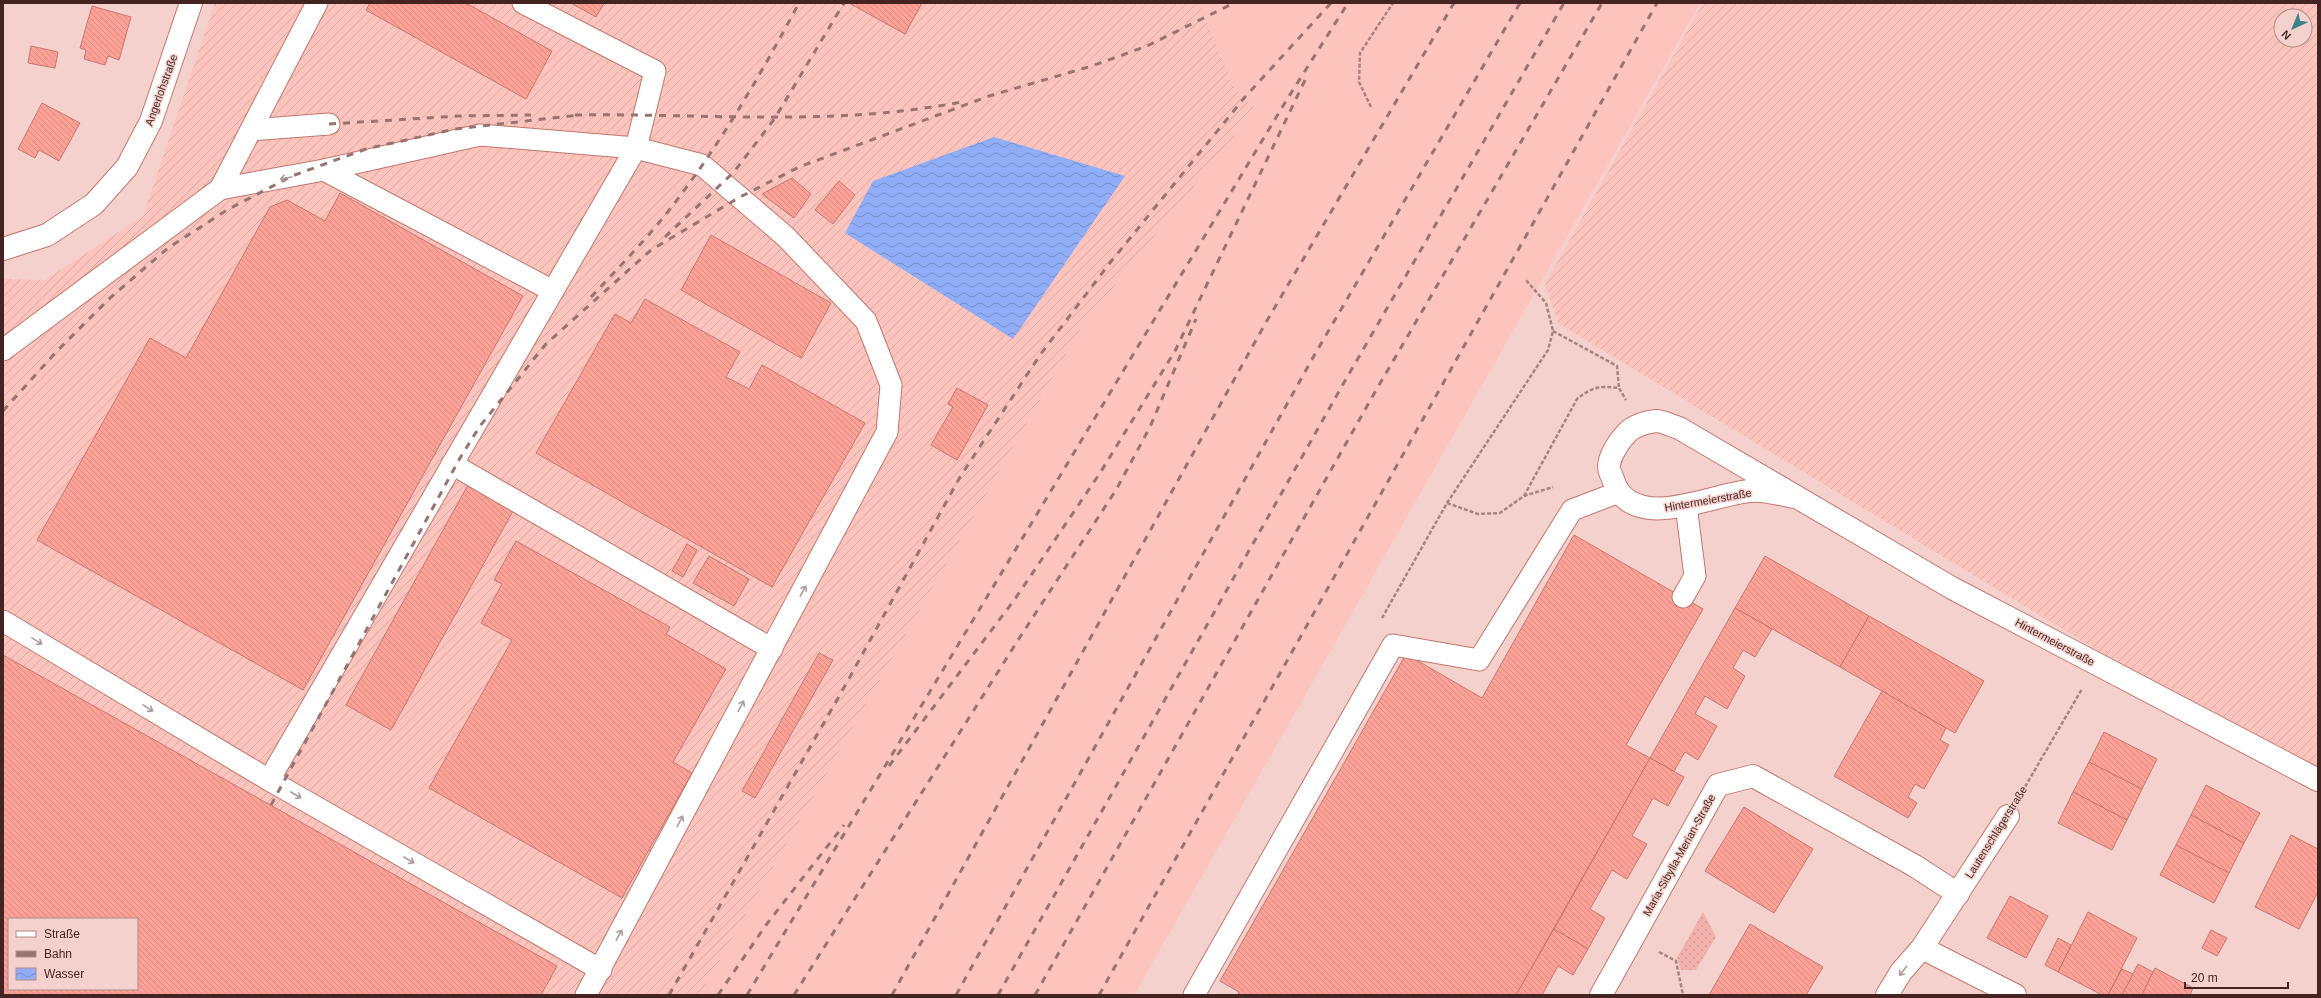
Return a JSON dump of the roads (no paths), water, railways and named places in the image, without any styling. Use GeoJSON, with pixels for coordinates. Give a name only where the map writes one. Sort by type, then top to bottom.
{"type":"FeatureCollection","features":[{"type":"Feature","properties":{"kind":"street","name":"Angerlohstraße"},"geometry":{"type":"LineString","coordinates":[[3,249],[47,235],[94,204],[127,167],[151,121],[191,3]]}},
{"type":"Feature","properties":{"kind":"street","name":"Hintermeierstraße"},"geometry":{"type":"LineString","coordinates":[[1795,497],[1752,490],[1721,495],[1686,505],[1655,510],[1636,505],[1619,492],[1609,470],[1612,455],[1630,430],[1640,424],[1657,421],[1679,428],[1952,588],[2318,780]]}},
{"type":"Feature","properties":{"kind":"street","name":"Maria-Sibylla-Merian-Straße"},"geometry":{"type":"LineString","coordinates":[[1601,995],[1718,785],[1753,776],[1915,866],[1958,894]]}},
{"type":"Feature","properties":{"kind":"street","name":"Lautenschlägerstraße"},"geometry":{"type":"LineString","coordinates":[[1887,995],[1901,972],[1922,948],[2008,816]]}},
{"type":"Feature","properties":{"kind":"street"},"geometry":{"type":"LineString","coordinates":[[1922,948],[2015,995]]}},
{"type":"Feature","properties":{"kind":"lane"},"geometry":{"type":"LineString","coordinates":[[3,350],[220,189],[317,3]]}},
{"type":"Feature","properties":{"kind":"lane"},"geometry":{"type":"LineString","coordinates":[[269,780],[636,148],[655,71],[523,3]]}},
{"type":"Feature","properties":{"kind":"lane"},"geometry":{"type":"LineString","coordinates":[[251,130],[330,124]]}},
{"type":"Feature","properties":{"kind":"lane"},"geometry":{"type":"LineString","coordinates":[[220,189],[324,170],[480,135],[636,148],[702,165],[786,237],[866,321],[891,385],[887,432],[601,970],[586,995]]}},
{"type":"Feature","properties":{"kind":"lane"},"geometry":{"type":"LineString","coordinates":[[324,170],[553,291]]}},
{"type":"Feature","properties":{"kind":"lane"},"geometry":{"type":"LineString","coordinates":[[452,464],[772,649]]}},
{"type":"Feature","properties":{"kind":"lane"},"geometry":{"type":"LineString","coordinates":[[1194,995],[1393,645],[1479,660],[1572,510],[1619,492]]}},
{"type":"Feature","properties":{"kind":"lane"},"geometry":{"type":"LineString","coordinates":[[1683,597],[1695,576],[1686,505]]}},
{"type":"Feature","properties":{"kind":"lane"},"geometry":{"type":"LineString","coordinates":[[3,621],[269,780],[601,970]]}},
{"type":"Feature","properties":{"kind":"water"},"geometry":{"type":"Polygon","coordinates":[[[994,137],[1125,176],[1013,339],[845,233],[873,181],[994,137]]]}},
{"type":"Feature","properties":{"kind":"railway"},"geometry":{"type":"LineString","coordinates":[[591,297],[651,232],[706,160],[739,109],[799,3]]}},
{"type":"Feature","properties":{"kind":"railway"},"geometry":{"type":"LineString","coordinates":[[665,237],[734,172],[775,118],[844,3]]}},
{"type":"Feature","properties":{"kind":"railway"},"geometry":{"type":"LineString","coordinates":[[271,805],[460,458],[480,426],[546,344],[651,250],[740,197],[799,167],[989,96],[1092,66],[1147,46],[1234,3]]}},
{"type":"Feature","properties":{"kind":"railway"},"geometry":{"type":"LineString","coordinates":[[669,995],[846,684],[960,477],[1040,355],[1109,264],[1245,97],[1331,3]]}},
{"type":"Feature","properties":{"kind":"railway"},"geometry":{"type":"LineString","coordinates":[[747,995],[1286,101],[1348,3]]}},
{"type":"Feature","properties":{"kind":"railway"},"geometry":{"type":"LineString","coordinates":[[892,995],[1265,324],[1454,3]]}},
{"type":"Feature","properties":{"kind":"railway"},"geometry":{"type":"LineString","coordinates":[[956,995],[1315,354],[1520,3]]}},
{"type":"Feature","properties":{"kind":"railway"},"geometry":{"type":"LineString","coordinates":[[998,995],[1346,379],[1564,3]]}},
{"type":"Feature","properties":{"kind":"railway"},"geometry":{"type":"LineString","coordinates":[[1035,995],[1375,392],[1602,3]]}},
{"type":"Feature","properties":{"kind":"railway"},"geometry":{"type":"LineString","coordinates":[[1099,995],[1657,3]]}},
{"type":"Feature","properties":{"kind":"railway"},"geometry":{"type":"LineString","coordinates":[[889,766],[1015,599],[1100,473],[1175,351],[1307,76]]}},
{"type":"Feature","properties":{"kind":"railway"},"geometry":{"type":"LineString","coordinates":[[575,115],[817,117],[913,110],[961,102]]}},
{"type":"Feature","properties":{"kind":"railway"},"geometry":{"type":"LineString","coordinates":[[329,124],[459,116],[531,115]]}},
{"type":"Feature","properties":{"kind":"railway"},"geometry":{"type":"LineString","coordinates":[[3,411],[56,352],[110,298],[168,248],[227,210],[292,176],[366,149],[455,129],[579,115]]}},
{"type":"Feature","properties":{"kind":"railway"},"geometry":{"type":"LineString","coordinates":[[794,995],[1020,637],[1116,490],[1150,427],[1196,319]]}},
{"type":"Feature","properties":{"kind":"railway"},"geometry":{"type":"LineString","coordinates":[[718,995],[766,925],[844,825]]}}]}
